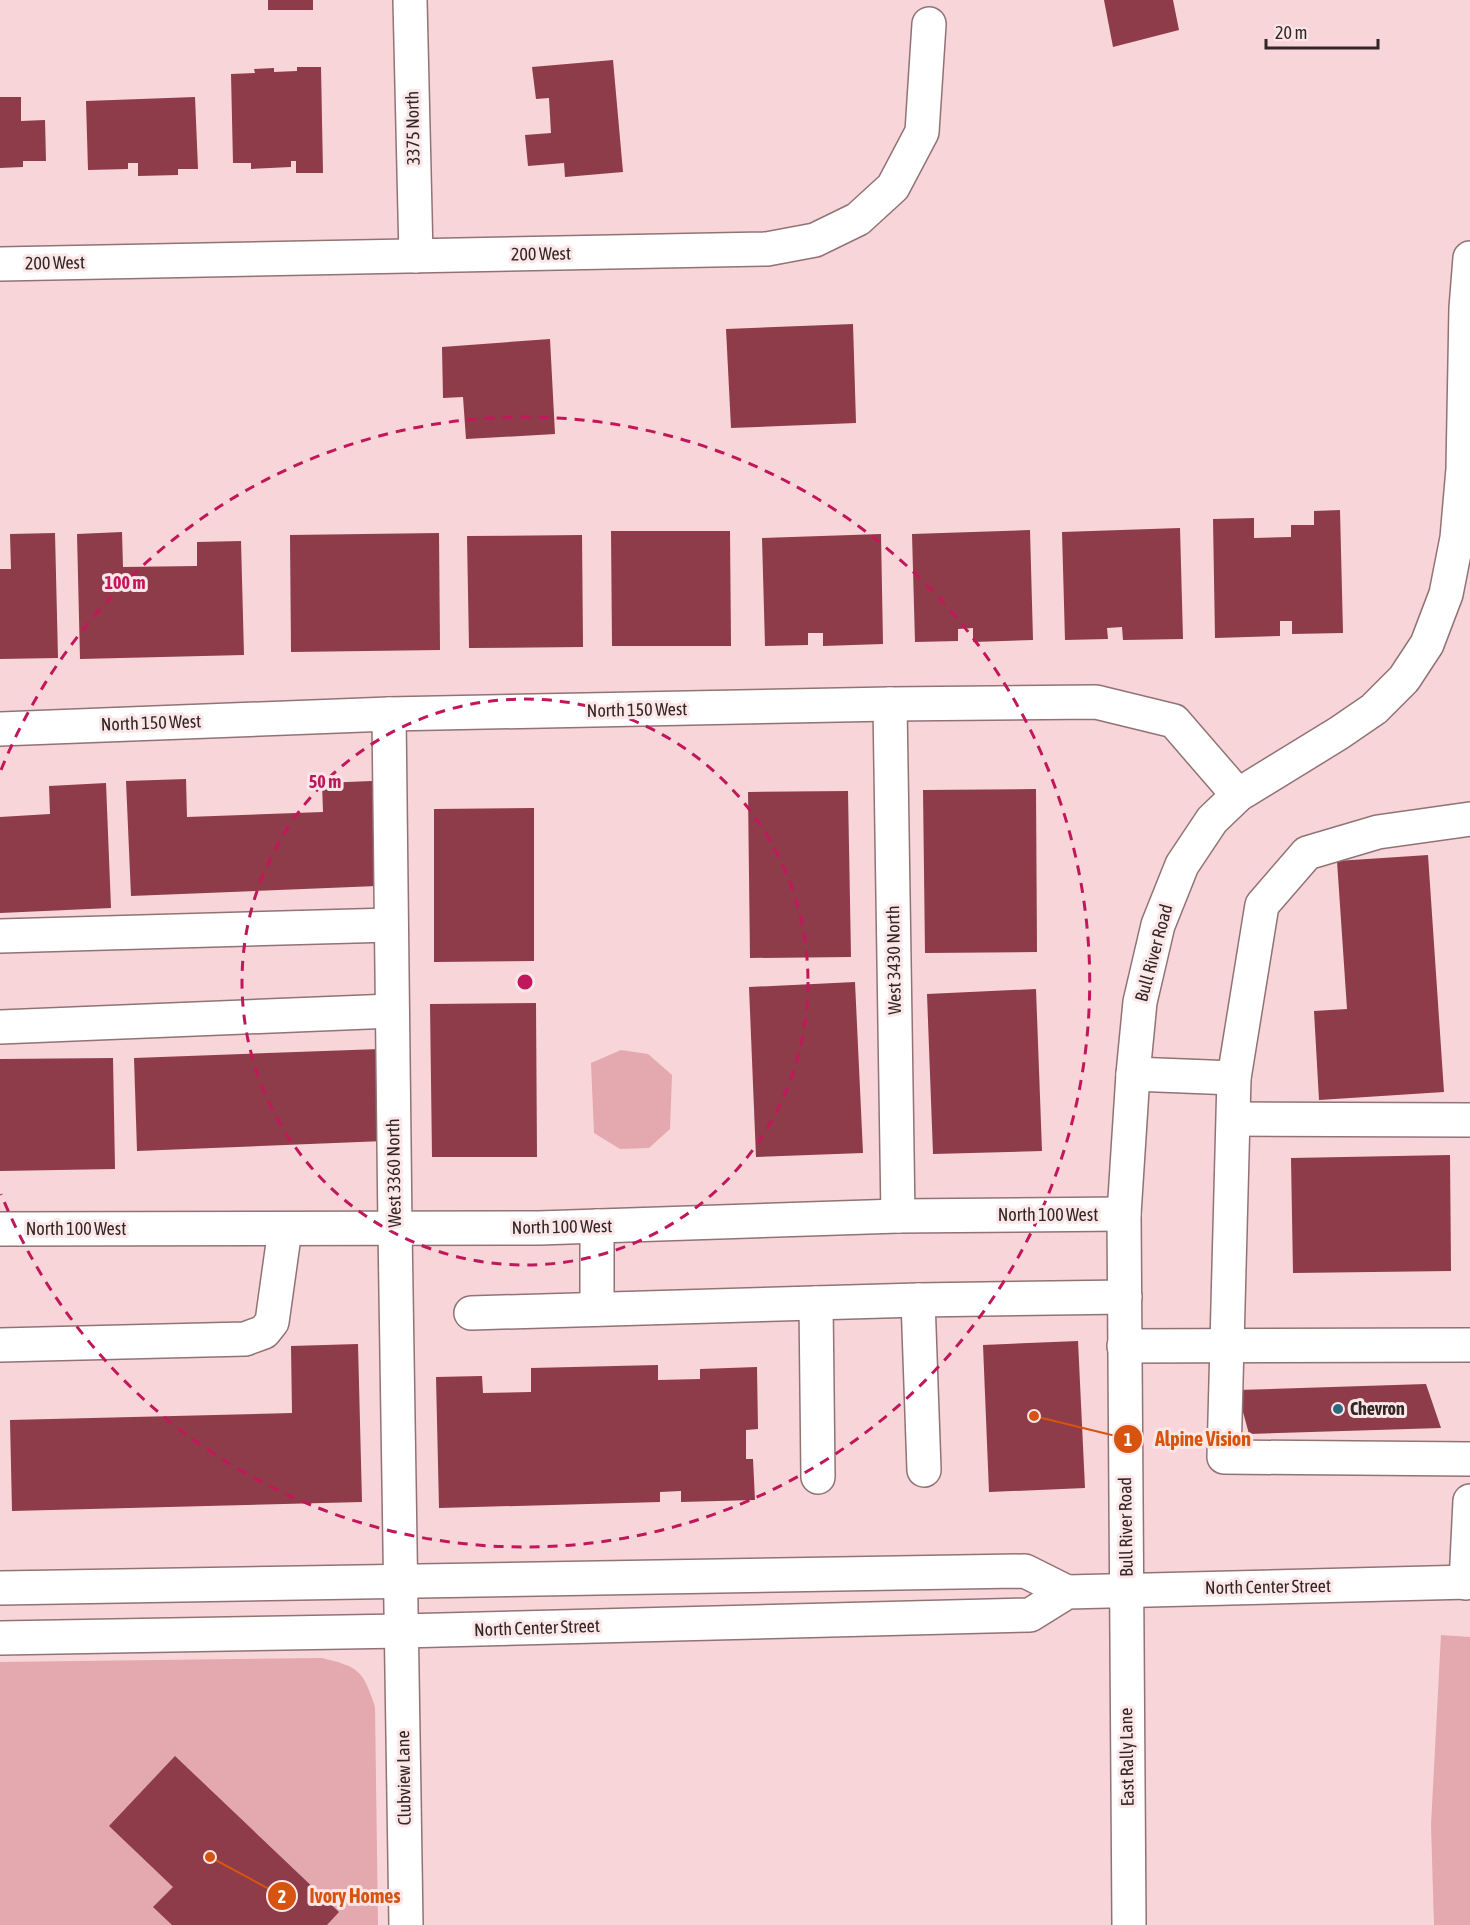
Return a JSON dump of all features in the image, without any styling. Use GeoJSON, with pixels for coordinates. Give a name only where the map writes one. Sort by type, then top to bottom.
{"type":"FeatureCollection","features":[{"type":"Feature","properties":{"kind":"street","name":"3375 North"},"geometry":{"type":"LineString","coordinates":[[410,0],[416,256]]}},
{"type":"Feature","properties":{"kind":"street","name":"200 West"},"geometry":{"type":"LineString","coordinates":[[0,264],[767,249],[816,240],[858,219],[893,187],[922,132],[929,24]]}},
{"type":"Feature","properties":{"kind":"street","name":"Bull River Road"},"geometry":{"type":"LineString","coordinates":[[1126,1590],[1124,1214],[1140,1002],[1158,924],[1182,865],[1212,820],[1238,795],[1340,733],[1374,709],[1404,679],[1427,644],[1446,594],[1457,538],[1463,469],[1470,258]]}},
{"type":"Feature","properties":{"kind":"street","name":"North 150 West"},"geometry":{"type":"LineString","coordinates":[[0,729],[389,714],[1096,702],[1174,721],[1238,795]]}},
{"type":"Feature","properties":{"kind":"street","name":"West 3430 North"},"geometry":{"type":"LineString","coordinates":[[890,704],[898,1216]]}},
{"type":"Feature","properties":{"kind":"street","name":"West 3360 North"},"geometry":{"type":"LineString","coordinates":[[389,714],[402,1631]]}},
{"type":"Feature","properties":{"kind":"street"},"geometry":{"type":"LineString","coordinates":[[1470,819],[1378,832],[1307,853],[1262,905],[1234,1078],[1224,1457],[1470,1459]]}},
{"type":"Feature","properties":{"kind":"street"},"geometry":{"type":"LineString","coordinates":[[0,936],[391,925]]}},
{"type":"Feature","properties":{"kind":"street"},"geometry":{"type":"LineString","coordinates":[[0,1027],[392,1011]]}},
{"type":"Feature","properties":{"kind":"street"},"geometry":{"type":"LineString","coordinates":[[1133,1074],[1234,1078]]}},
{"type":"Feature","properties":{"kind":"street"},"geometry":{"type":"LineString","coordinates":[[1234,1119],[1470,1120]]}},
{"type":"Feature","properties":{"kind":"street","name":"North 100 West"},"geometry":{"type":"LineString","coordinates":[[0,1229],[597,1226],[898,1216],[1124,1214]]}},
{"type":"Feature","properties":{"kind":"street"},"geometry":{"type":"LineString","coordinates":[[597,1226],[597,1309]]}},
{"type":"Feature","properties":{"kind":"street"},"geometry":{"type":"LineString","coordinates":[[0,1345],[245,1339],[264,1332],[272,1322],[285,1228]]}},
{"type":"Feature","properties":{"kind":"street"},"geometry":{"type":"LineString","coordinates":[[471,1313],[918,1300],[1125,1297]]}},
{"type":"Feature","properties":{"kind":"street"},"geometry":{"type":"LineString","coordinates":[[918,1300],[924,1470]]}},
{"type":"Feature","properties":{"kind":"street"},"geometry":{"type":"LineString","coordinates":[[816,1303],[818,1477]]}},
{"type":"Feature","properties":{"kind":"street"},"geometry":{"type":"LineString","coordinates":[[1124,1346],[1470,1345]]}},
{"type":"Feature","properties":{"kind":"street"},"geometry":{"type":"LineString","coordinates":[[1468,1582],[1470,1501]]}},
{"type":"Feature","properties":{"kind":"street","name":"North Center Street"},"geometry":{"type":"LineString","coordinates":[[0,1588],[1025,1571],[1067,1592],[1468,1582]]}},
{"type":"Feature","properties":{"kind":"street","name":"East Rally Lane"},"geometry":{"type":"LineString","coordinates":[[1126,1590],[1129,1925]]}},
{"type":"Feature","properties":{"kind":"street","name":"North Center Street"},"geometry":{"type":"LineString","coordinates":[[0,1638],[402,1631],[1030,1615],[1067,1592]]}},
{"type":"Feature","properties":{"kind":"street","name":"Clubview Lane"},"geometry":{"type":"LineString","coordinates":[[402,1631],[406,1925]]}},
{"type":"Feature","properties":{"kind":"shaded area"},"geometry":{"type":"Polygon","coordinates":[[[621,1050],[648,1054],[672,1075],[670,1129],[649,1148],[620,1149],[594,1133],[591,1063],[621,1050]]]}},
{"type":"Feature","properties":{"kind":"shaded area"},"geometry":{"type":"Polygon","coordinates":[[[1441,1635],[1470,1637],[1470,1925],[1434,1925],[1431,1825],[1441,1635]]]}},
{"type":"Feature","properties":{"kind":"shaded area"},"geometry":{"type":"Polygon","coordinates":[[[322,1658],[345,1664],[358,1672],[367,1685],[375,1707],[378,1925],[0,1925],[0,1662],[322,1658]]]}},
{"type":"Feature","properties":{"kind":"building"},"geometry":{"type":"Polygon","coordinates":[[[268,0],[313,0],[313,10],[268,10],[268,0]]]}},
{"type":"Feature","properties":{"kind":"building"},"geometry":{"type":"Polygon","coordinates":[[[1104,0],[1173,0],[1179,30],[1113,47],[1104,0]]]}},
{"type":"Feature","properties":{"kind":"building"},"geometry":{"type":"Polygon","coordinates":[[[613,60],[623,172],[565,177],[564,163],[528,166],[525,135],[551,133],[549,98],[536,99],[532,67],[613,60]]]}},
{"type":"Feature","properties":{"kind":"building"},"geometry":{"type":"Polygon","coordinates":[[[297,67],[321,67],[323,173],[296,173],[296,161],[291,161],[291,167],[251,169],[251,163],[233,163],[231,74],[255,73],[254,69],[274,68],[274,72],[297,71],[297,67]]]}},
{"type":"Feature","properties":{"kind":"building"},"geometry":{"type":"Polygon","coordinates":[[[0,97],[21,97],[21,121],[45,120],[46,161],[23,161],[23,167],[0,168],[0,97]]]}},
{"type":"Feature","properties":{"kind":"building"},"geometry":{"type":"Polygon","coordinates":[[[195,97],[198,169],[178,169],[178,175],[138,176],[138,163],[128,163],[128,169],[88,170],[86,101],[195,97]]]}},
{"type":"Feature","properties":{"kind":"building"},"geometry":{"type":"Polygon","coordinates":[[[853,324],[856,423],[731,428],[726,329],[853,324]]]}},
{"type":"Feature","properties":{"kind":"building"},"geometry":{"type":"Polygon","coordinates":[[[550,339],[555,434],[466,439],[463,397],[443,398],[442,347],[550,339]]]}},
{"type":"Feature","properties":{"kind":"building"},"geometry":{"type":"Polygon","coordinates":[[[1340,510],[1343,633],[1292,634],[1292,621],[1280,621],[1280,636],[1215,638],[1213,519],[1254,518],[1254,538],[1291,537],[1291,525],[1314,525],[1314,511],[1340,510]]]}},
{"type":"Feature","properties":{"kind":"building"},"geometry":{"type":"Polygon","coordinates":[[[1180,528],[1183,639],[1123,640],[1122,627],[1107,628],[1108,639],[1065,640],[1062,532],[1180,528]]]}},
{"type":"Feature","properties":{"kind":"building"},"geometry":{"type":"Polygon","coordinates":[[[1030,530],[1033,640],[973,642],[973,628],[958,629],[958,641],[915,642],[912,534],[1030,530]]]}},
{"type":"Feature","properties":{"kind":"building"},"geometry":{"type":"Polygon","coordinates":[[[611,531],[730,531],[731,646],[612,646],[611,531]]]}},
{"type":"Feature","properties":{"kind":"building"},"geometry":{"type":"Polygon","coordinates":[[[122,532],[123,567],[197,566],[197,542],[241,541],[244,655],[80,659],[77,534],[122,532]]]}},
{"type":"Feature","properties":{"kind":"building"},"geometry":{"type":"Polygon","coordinates":[[[55,533],[58,658],[0,659],[0,569],[11,569],[10,534],[55,533]]]}},
{"type":"Feature","properties":{"kind":"building"},"geometry":{"type":"Polygon","coordinates":[[[439,533],[440,650],[291,652],[290,535],[439,533]]]}},
{"type":"Feature","properties":{"kind":"building"},"geometry":{"type":"Polygon","coordinates":[[[881,534],[883,644],[823,646],[823,633],[808,633],[808,645],[765,646],[762,538],[881,534]]]}},
{"type":"Feature","properties":{"kind":"building"},"geometry":{"type":"Polygon","coordinates":[[[582,535],[583,647],[469,648],[467,536],[582,535]]]}},
{"type":"Feature","properties":{"kind":"building"},"geometry":{"type":"Polygon","coordinates":[[[186,779],[187,817],[323,812],[322,783],[372,781],[377,886],[131,896],[126,781],[186,779]]]}},
{"type":"Feature","properties":{"kind":"building"},"geometry":{"type":"Polygon","coordinates":[[[106,783],[111,908],[0,913],[0,817],[50,814],[49,786],[106,783]]]}},
{"type":"Feature","properties":{"kind":"building"},"geometry":{"type":"Polygon","coordinates":[[[1036,789],[1037,952],[925,953],[923,790],[1036,789]]]}},
{"type":"Feature","properties":{"kind":"building"},"geometry":{"type":"Polygon","coordinates":[[[848,791],[851,957],[750,958],[748,792],[848,791]]]}},
{"type":"Feature","properties":{"kind":"building"},"geometry":{"type":"Polygon","coordinates":[[[534,808],[534,961],[434,962],[434,809],[534,808]]]}},
{"type":"Feature","properties":{"kind":"building"},"geometry":{"type":"Polygon","coordinates":[[[1428,855],[1444,1092],[1319,1100],[1314,1011],[1347,1009],[1337,861],[1428,855]]]}},
{"type":"Feature","properties":{"kind":"building"},"geometry":{"type":"Polygon","coordinates":[[[855,982],[863,1153],[756,1157],[749,987],[855,982]]]}},
{"type":"Feature","properties":{"kind":"building"},"geometry":{"type":"Polygon","coordinates":[[[1036,989],[1042,1151],[933,1154],[927,994],[1036,989]]]}},
{"type":"Feature","properties":{"kind":"building"},"geometry":{"type":"Polygon","coordinates":[[[536,1003],[537,1157],[432,1157],[430,1004],[536,1003]]]}},
{"type":"Feature","properties":{"kind":"building"},"geometry":{"type":"Polygon","coordinates":[[[380,1049],[384,1141],[137,1151],[134,1058],[380,1049]]]}},
{"type":"Feature","properties":{"kind":"building"},"geometry":{"type":"Polygon","coordinates":[[[113,1058],[115,1169],[0,1171],[0,1059],[113,1058]]]}},
{"type":"Feature","properties":{"kind":"building"},"geometry":{"type":"Polygon","coordinates":[[[1450,1155],[1451,1271],[1293,1273],[1291,1158],[1450,1155]]]}},
{"type":"Feature","properties":{"kind":"building"},"geometry":{"type":"Polygon","coordinates":[[[1078,1341],[1085,1488],[989,1492],[983,1345],[1078,1341]]]}},
{"type":"Feature","properties":{"kind":"building"},"geometry":{"type":"Polygon","coordinates":[[[358,1344],[362,1502],[12,1511],[10,1420],[292,1413],[291,1346],[358,1344]]]}},
{"type":"Feature","properties":{"kind":"building"},"geometry":{"type":"Polygon","coordinates":[[[658,1365],[658,1380],[700,1379],[700,1369],[757,1367],[758,1429],[746,1430],[746,1459],[753,1459],[755,1500],[681,1502],[681,1491],[660,1492],[660,1502],[439,1508],[436,1377],[482,1376],[483,1393],[531,1392],[531,1368],[658,1365]]]}},
{"type":"Feature","properties":{"kind":"building","name":"Chevron"},"geometry":{"type":"Polygon","coordinates":[[[1426,1384],[1441,1428],[1249,1434],[1237,1390],[1426,1384]]]}},
{"type":"Feature","properties":{"kind":"building"},"geometry":{"type":"Polygon","coordinates":[[[175,1756],[339,1912],[327,1925],[172,1925],[153,1907],[173,1887],[109,1826],[175,1756]]]}},
{"type":"Feature","properties":{"kind":"place","name":"Chevron"},"geometry":{"type":"Point","coordinates":[1338,1409]}},
{"type":"Feature","properties":{"kind":"place","name":"Alpine Vision"},"geometry":{"type":"Point","coordinates":[1034,1416]}},
{"type":"Feature","properties":{"kind":"place","name":"Ivory Homes"},"geometry":{"type":"Point","coordinates":[210,1857]}}]}
